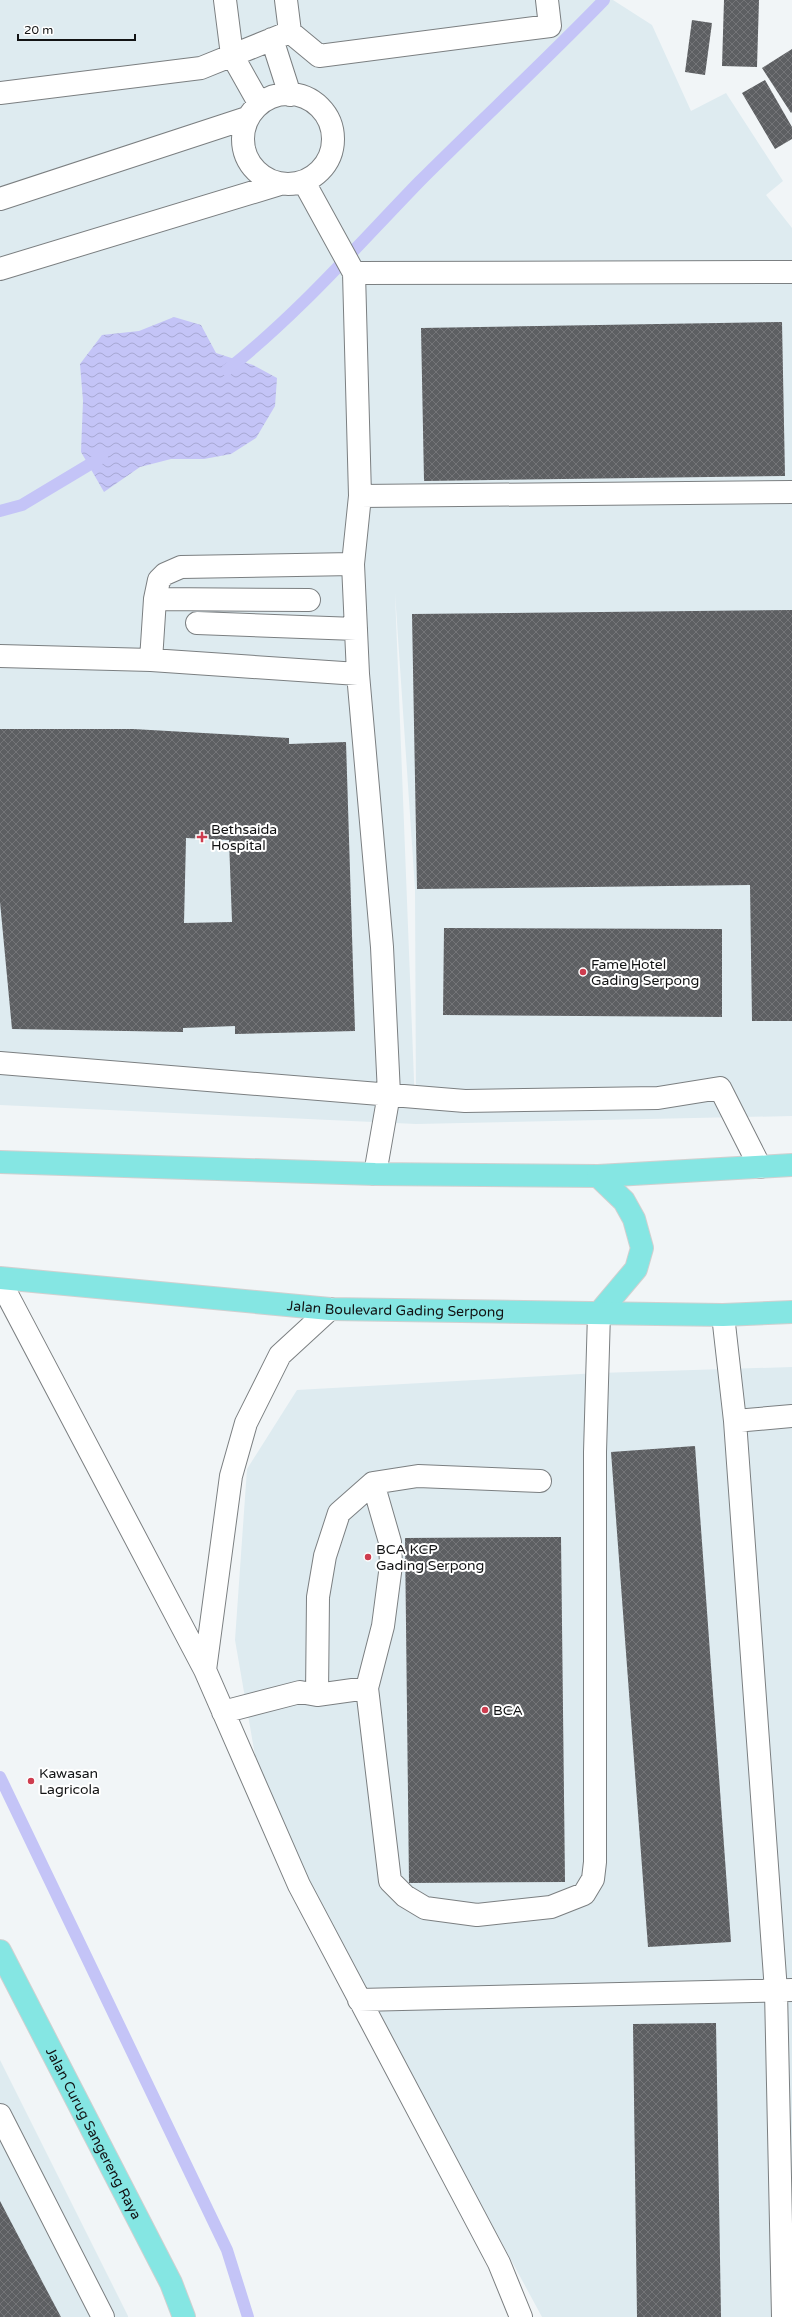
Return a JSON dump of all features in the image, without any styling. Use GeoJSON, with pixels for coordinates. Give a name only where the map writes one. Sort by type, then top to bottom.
{"type":"FeatureCollection","features":[{"type":"Feature","properties":{"kind":"main road"},"geometry":{"type":"LineString","coordinates":[[0,1162],[375,1174],[598,1176],[792,1165]]}},
{"type":"Feature","properties":{"kind":"main road"},"geometry":{"type":"LineString","coordinates":[[598,1176],[624,1201],[634,1219],[642,1248],[636,1269],[599,1313]]}},
{"type":"Feature","properties":{"kind":"main road","name":"Jalan Boulevard Gading Serpong"},"geometry":{"type":"LineString","coordinates":[[0,1278],[330,1309],[723,1315],[792,1312]]}},
{"type":"Feature","properties":{"kind":"main road","name":"Jalan Curug Sangereng Raya"},"geometry":{"type":"LineString","coordinates":[[0,1951],[171,2283],[184,2317]]}},
{"type":"Feature","properties":{"kind":"street"},"geometry":{"type":"LineString","coordinates":[[225,0],[232,55],[253,111],[243,147],[257,173],[280,184]]}},
{"type":"Feature","properties":{"kind":"street"},"geometry":{"type":"LineString","coordinates":[[286,0],[281,36],[290,95]]}},
{"type":"Feature","properties":{"kind":"street"},"geometry":{"type":"LineString","coordinates":[[0,93],[201,68],[281,36],[319,56],[550,26],[547,0]]}},
{"type":"Feature","properties":{"kind":"street"},"geometry":{"type":"LineString","coordinates":[[0,199],[253,111],[277,94],[304,96],[326,113],[334,139],[326,165],[304,182],[280,184],[0,269]]}},
{"type":"Feature","properties":{"kind":"street"},"geometry":{"type":"LineString","coordinates":[[304,182],[354,273],[360,496],[353,564],[358,674],[382,947],[389,1094],[375,1174]]}},
{"type":"Feature","properties":{"kind":"street"},"geometry":{"type":"LineString","coordinates":[[354,273],[792,272]]}},
{"type":"Feature","properties":{"kind":"street"},"geometry":{"type":"LineString","coordinates":[[360,496],[792,492]]}},
{"type":"Feature","properties":{"kind":"street"},"geometry":{"type":"LineString","coordinates":[[151,660],[155,599],[159,580],[165,574],[181,567],[353,564]]}},
{"type":"Feature","properties":{"kind":"street"},"geometry":{"type":"LineString","coordinates":[[155,599],[309,600]]}},
{"type":"Feature","properties":{"kind":"street"},"geometry":{"type":"LineString","coordinates":[[197,623],[356,629]]}},
{"type":"Feature","properties":{"kind":"street"},"geometry":{"type":"LineString","coordinates":[[0,656],[151,660],[358,674]]}},
{"type":"Feature","properties":{"kind":"street"},"geometry":{"type":"LineString","coordinates":[[0,1063],[465,1101],[658,1098],[720,1088],[760,1167]]}},
{"type":"Feature","properties":{"kind":"street"},"geometry":{"type":"LineString","coordinates":[[0,1281],[206,1670],[299,1885],[499,2263],[521,2317]]}},
{"type":"Feature","properties":{"kind":"street"},"geometry":{"type":"LineString","coordinates":[[206,1670],[231,1476],[246,1423],[280,1355],[330,1309]]}},
{"type":"Feature","properties":{"kind":"street"},"geometry":{"type":"LineString","coordinates":[[373,1483],[390,1542],[391,1565],[382,1626],[368,1688],[390,1881],[405,1896],[426,1908],[477,1915],[551,1906],[584,1894],[593,1879],[595,1862],[595,1452],[599,1313]]}},
{"type":"Feature","properties":{"kind":"street"},"geometry":{"type":"LineString","coordinates":[[723,1315],[735,1421],[784,1990],[783,2317]]}},
{"type":"Feature","properties":{"kind":"street"},"geometry":{"type":"LineString","coordinates":[[735,1421],[792,1416]]}},
{"type":"Feature","properties":{"kind":"street"},"geometry":{"type":"LineString","coordinates":[[317,1695],[318,1597],[325,1556],[339,1513],[373,1483],[418,1476],[540,1481]]}},
{"type":"Feature","properties":{"kind":"street"},"geometry":{"type":"LineString","coordinates":[[223,1712],[300,1692],[317,1695],[368,1688]]}},
{"type":"Feature","properties":{"kind":"street"},"geometry":{"type":"LineString","coordinates":[[359,2000],[784,1990]]}},
{"type":"Feature","properties":{"kind":"street"},"geometry":{"type":"LineString","coordinates":[[0,2115],[103,2317]]}},
{"type":"Feature","properties":{"kind":"shaded area","name":"Bethsaida Hospital"},"geometry":{"type":"Polygon","coordinates":[[[0,0],[613,0],[652,25],[691,111],[726,93],[783,181],[766,195],[792,228],[792,1116],[416,1124],[0,1105],[0,0]],[[395,593],[416,1106],[415,889],[395,593]]]}},
{"type":"Feature","properties":{"kind":"shaded area"},"geometry":{"type":"Polygon","coordinates":[[[792,1367],[792,2317],[542,2317],[348,1959],[261,1790],[235,1640],[247,1469],[297,1390],[599,1373],[792,1367]]]}},
{"type":"Feature","properties":{"kind":"shaded area"},"geometry":{"type":"Polygon","coordinates":[[[0,2060],[128,2316],[128,2317],[0,2317],[0,2060]]]}},
{"type":"Feature","properties":{"kind":"water"},"geometry":{"type":"Polygon","coordinates":[[[174,317],[201,325],[216,353],[253,365],[277,378],[275,406],[256,438],[231,454],[204,459],[171,459],[140,467],[104,492],[81,452],[83,401],[80,364],[102,335],[139,331],[174,317]]]}},
{"type":"Feature","properties":{"kind":"building"},"geometry":{"type":"Polygon","coordinates":[[[724,0],[759,0],[757,67],[722,66],[724,0]]]}},
{"type":"Feature","properties":{"kind":"building"},"geometry":{"type":"Polygon","coordinates":[[[692,20],[712,23],[705,75],[685,72],[692,20]]]}},
{"type":"Feature","properties":{"kind":"building"},"geometry":{"type":"Polygon","coordinates":[[[792,49],[792,112],[791,113],[762,68],[792,49]]]}},
{"type":"Feature","properties":{"kind":"building"},"geometry":{"type":"Polygon","coordinates":[[[765,80],[792,127],[792,139],[775,149],[742,93],[765,80]]]}},
{"type":"Feature","properties":{"kind":"building"},"geometry":{"type":"Polygon","coordinates":[[[782,322],[785,476],[424,481],[421,328],[782,322]]]}},
{"type":"Feature","properties":{"kind":"building"},"geometry":{"type":"Polygon","coordinates":[[[792,610],[792,1021],[752,1021],[750,885],[417,889],[412,614],[792,610]]]}},
{"type":"Feature","properties":{"kind":"building"},"geometry":{"type":"Polygon","coordinates":[[[0,729],[133,729],[289,738],[289,744],[346,742],[355,1031],[235,1034],[235,1026],[183,1028],[183,1032],[12,1029],[0,902],[0,729]],[[186,838],[184,923],[232,922],[229,840],[186,838]]]}},
{"type":"Feature","properties":{"kind":"building","name":"Fame Hotel Gading Serpong"},"geometry":{"type":"Polygon","coordinates":[[[444,928],[722,929],[722,1017],[443,1015],[444,928]]]}},
{"type":"Feature","properties":{"kind":"building"},"geometry":{"type":"Polygon","coordinates":[[[695,1446],[731,1942],[648,1947],[611,1452],[695,1446]]]}},
{"type":"Feature","properties":{"kind":"building","name":"BCA"},"geometry":{"type":"Polygon","coordinates":[[[561,1537],[565,1882],[409,1883],[405,1538],[561,1537]]]}},
{"type":"Feature","properties":{"kind":"building"},"geometry":{"type":"Polygon","coordinates":[[[716,2023],[721,2317],[637,2317],[633,2024],[716,2023]]]}},
{"type":"Feature","properties":{"kind":"building"},"geometry":{"type":"Polygon","coordinates":[[[0,2201],[44,2285],[61,2317],[0,2317],[0,2201]]]}},
{"type":"Feature","properties":{"kind":"waterway"},"geometry":{"type":"LineString","coordinates":[[227,370],[253,349],[302,303],[419,182],[604,0]]}},
{"type":"Feature","properties":{"kind":"waterway"},"geometry":{"type":"LineString","coordinates":[[0,511],[22,505],[102,457]]}},
{"type":"Feature","properties":{"kind":"waterway"},"geometry":{"type":"LineString","coordinates":[[0,1777],[227,2250],[248,2317]]}},
{"type":"Feature","properties":{"kind":"place","name":"Bethsaida Hospital"},"geometry":{"type":"Point","coordinates":[202,837]}},
{"type":"Feature","properties":{"kind":"place","name":"Fame Hotel Gading Serpong"},"geometry":{"type":"Point","coordinates":[583,972]}},
{"type":"Feature","properties":{"kind":"place","name":"BCA KCP Gading Serpong"},"geometry":{"type":"Point","coordinates":[368,1557]}},
{"type":"Feature","properties":{"kind":"place","name":"BCA"},"geometry":{"type":"Point","coordinates":[485,1710]}},
{"type":"Feature","properties":{"kind":"place","name":"Kawasan Lagricola"},"geometry":{"type":"Point","coordinates":[31,1781]}}]}
